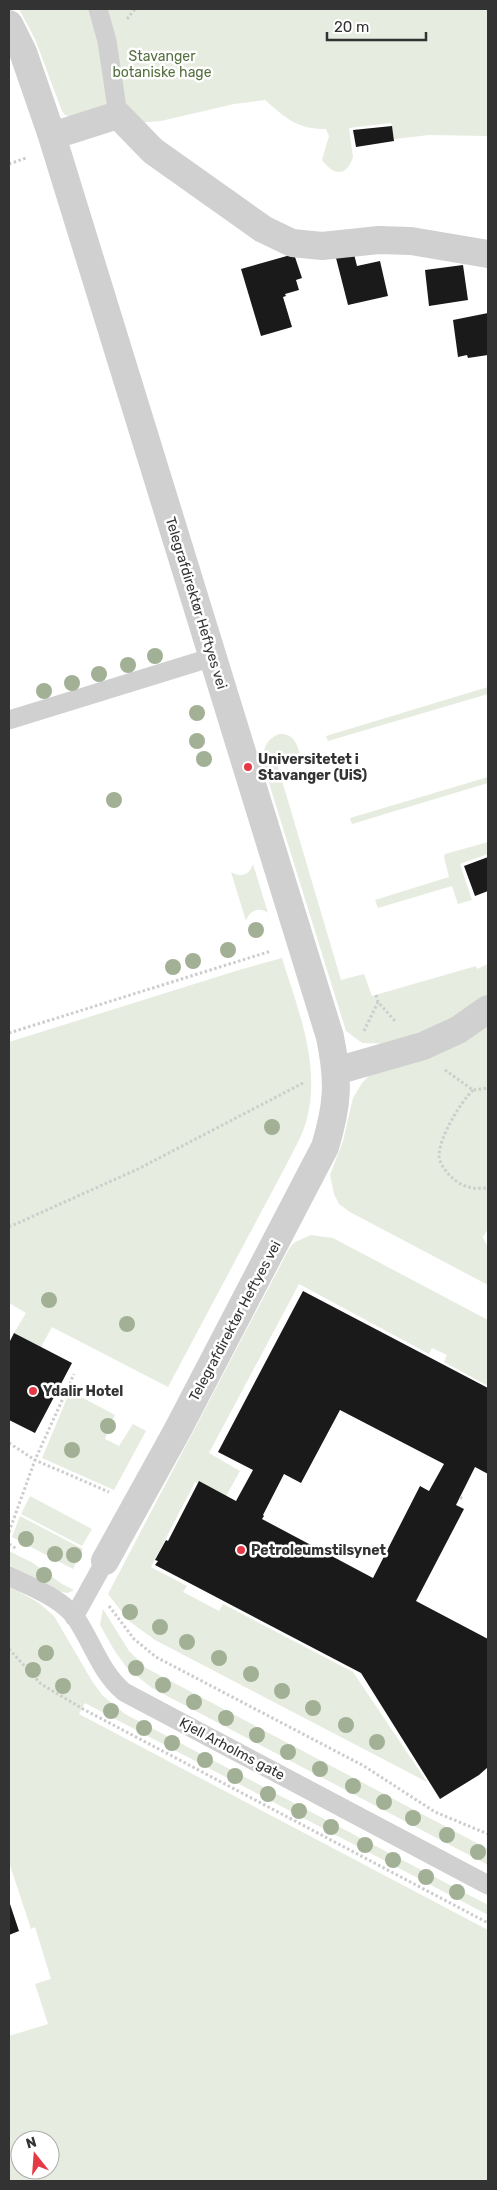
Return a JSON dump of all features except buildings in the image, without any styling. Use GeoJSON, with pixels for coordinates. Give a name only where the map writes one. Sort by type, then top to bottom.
{"type":"FeatureCollection","features":[{"type":"Feature","properties":{"kind":"street","name":"Telegrafdirektør Heftyes vei"},"geometry":{"type":"LineString","coordinates":[[9,24],[23,52],[52,136],[330,1037],[336,1071],[337,1103],[325,1147],[177,1431],[106,1561]]}},
{"type":"Feature","properties":{"kind":"street"},"geometry":{"type":"LineString","coordinates":[[52,136],[118,115],[153,151],[263,229],[292,243],[322,246],[379,240],[403,241],[488,254]]}},
{"type":"Feature","properties":{"kind":"street"},"geometry":{"type":"LineString","coordinates":[[336,1071],[426,1044],[458,1030],[488,1009]]}},
{"type":"Feature","properties":{"kind":"lane"},"geometry":{"type":"LineString","coordinates":[[98,9],[107,42],[118,115]]}},
{"type":"Feature","properties":{"kind":"lane"},"geometry":{"type":"LineString","coordinates":[[9,720],[213,657]]}},
{"type":"Feature","properties":{"kind":"lane"},"geometry":{"type":"LineString","coordinates":[[74,1617],[106,1561]]}},
{"type":"Feature","properties":{"kind":"lane","name":"Kjell Arholms gate"},"geometry":{"type":"LineString","coordinates":[[9,1576],[55,1601],[74,1617],[108,1675],[124,1692],[488,1885]]}},
{"type":"Feature","properties":{"kind":"path"},"geometry":{"type":"LineString","coordinates":[[9,1033],[273,950]]}},
{"type":"Feature","properties":{"kind":"path"},"geometry":{"type":"LineString","coordinates":[[426,1044],[436,1064],[473,1090]]}},
{"type":"Feature","properties":{"kind":"path"},"geometry":{"type":"LineString","coordinates":[[9,1227],[138,1169],[316,1077],[336,1071]]}},
{"type":"Feature","properties":{"kind":"path"},"geometry":{"type":"LineString","coordinates":[[488,1088],[473,1090],[458,1108],[441,1145],[439,1156],[445,1168],[457,1182],[468,1187],[488,1188]]}},
{"type":"Feature","properties":{"kind":"path"},"geometry":{"type":"LineString","coordinates":[[9,1532],[35,1460],[74,1374]]}},
{"type":"Feature","properties":{"kind":"path"},"geometry":{"type":"LineString","coordinates":[[9,1443],[35,1460],[110,1493]]}},
{"type":"Feature","properties":{"kind":"path"},"geometry":{"type":"LineString","coordinates":[[105,1603],[112,1608],[134,1639],[156,1657],[364,1766],[435,1812],[488,1834]]}},
{"type":"Feature","properties":{"kind":"path"},"geometry":{"type":"LineString","coordinates":[[9,1649],[41,1684],[83,1709],[488,1923]]}},
{"type":"Feature","properties":{"kind":"green space","name":"Stavanger botaniske hage"},"geometry":{"type":"Polygon","coordinates":[[[19,9],[488,9],[488,136],[429,135],[394,139],[391,123],[349,128],[353,157],[347,168],[339,172],[330,169],[322,160],[329,136],[326,129],[316,129],[293,122],[265,100],[234,104],[161,121],[137,123],[72,117],[65,115],[62,111],[35,39],[19,9]]]}},
{"type":"Feature","properties":{"kind":"green space"},"geometry":{"type":"Polygon","coordinates":[[[488,687],[488,694],[328,741],[326,736],[488,687]]]}},
{"type":"Feature","properties":{"kind":"green space"},"geometry":{"type":"Polygon","coordinates":[[[279,734],[288,735],[294,740],[301,757],[299,761],[278,767],[341,980],[364,974],[372,996],[476,966],[477,969],[488,964],[488,997],[478,1006],[397,1044],[362,1043],[346,1031],[264,767],[263,756],[265,747],[270,740],[279,734]]]}},
{"type":"Feature","properties":{"kind":"green space"},"geometry":{"type":"Polygon","coordinates":[[[488,777],[488,783],[352,824],[350,818],[488,777]]]}},
{"type":"Feature","properties":{"kind":"green space"},"geometry":{"type":"Polygon","coordinates":[[[488,842],[488,854],[460,864],[472,900],[458,904],[452,886],[378,908],[375,900],[449,877],[445,854],[488,842]]]}},
{"type":"Feature","properties":{"kind":"green space"},"geometry":{"type":"Polygon","coordinates":[[[253,864],[268,913],[261,910],[252,912],[246,921],[231,872],[238,875],[247,873],[253,864]]]}},
{"type":"Feature","properties":{"kind":"green space"},"geometry":{"type":"Polygon","coordinates":[[[282,958],[301,1018],[310,1060],[310,1101],[306,1122],[292,1154],[168,1387],[52,1327],[41,1347],[14,1333],[26,1313],[9,1303],[9,1042],[282,958]]]}},
{"type":"Feature","properties":{"kind":"green space"},"geometry":{"type":"Polygon","coordinates":[[[488,1019],[488,1229],[483,1237],[488,1248],[488,1285],[350,1212],[339,1204],[334,1194],[330,1175],[343,1141],[353,1098],[362,1083],[370,1075],[488,1019]]]}},
{"type":"Feature","properties":{"kind":"green space"},"geometry":{"type":"Polygon","coordinates":[[[311,1235],[333,1238],[488,1320],[488,1386],[444,1362],[447,1355],[432,1348],[429,1354],[299,1284],[209,1453],[240,1471],[225,1498],[195,1482],[151,1567],[187,1586],[183,1592],[219,1611],[223,1604],[353,1672],[427,1782],[155,1640],[129,1621],[108,1594],[290,1247],[295,1242],[311,1235]]]}},
{"type":"Feature","properties":{"kind":"green space"},"geometry":{"type":"Polygon","coordinates":[[[70,1391],[115,1415],[111,1423],[106,1422],[104,1424],[109,1429],[105,1439],[119,1446],[133,1424],[146,1431],[114,1490],[42,1458],[70,1391]]]}},
{"type":"Feature","properties":{"kind":"green space"},"geometry":{"type":"Polygon","coordinates":[[[30,1496],[92,1529],[82,1546],[21,1514],[30,1496]]]}},
{"type":"Feature","properties":{"kind":"green space"},"geometry":{"type":"Polygon","coordinates":[[[20,1516],[83,1549],[73,1569],[12,1537],[20,1516]]]}},
{"type":"Feature","properties":{"kind":"green space"},"geometry":{"type":"Polygon","coordinates":[[[9,1551],[33,1563],[62,1584],[74,1590],[68,1593],[61,1592],[9,1565],[9,1551]]]}},
{"type":"Feature","properties":{"kind":"green space"},"geometry":{"type":"Polygon","coordinates":[[[9,1586],[39,1603],[54,1616],[102,1695],[125,1714],[488,1905],[488,1915],[85,1703],[79,1714],[488,1930],[488,2181],[9,2181],[9,2036],[48,2024],[35,1984],[51,1979],[35,1927],[31,1929],[9,1862],[9,1586]]]}},
{"type":"Feature","properties":{"kind":"green space"},"geometry":{"type":"Polygon","coordinates":[[[103,1609],[129,1651],[146,1668],[488,1849],[488,1865],[152,1688],[127,1668],[114,1650],[100,1625],[103,1609]]]}},
{"type":"Feature","properties":{"kind":"place","name":"Universitetet i Stavanger (UiS)"},"geometry":{"type":"Point","coordinates":[248,767]}},
{"type":"Feature","properties":{"kind":"place","name":"Ydalir Hotel"},"geometry":{"type":"Point","coordinates":[33,1391]}},
{"type":"Feature","properties":{"kind":"place","name":"Petroleumstilsynet"},"geometry":{"type":"Point","coordinates":[241,1550]}}]}
